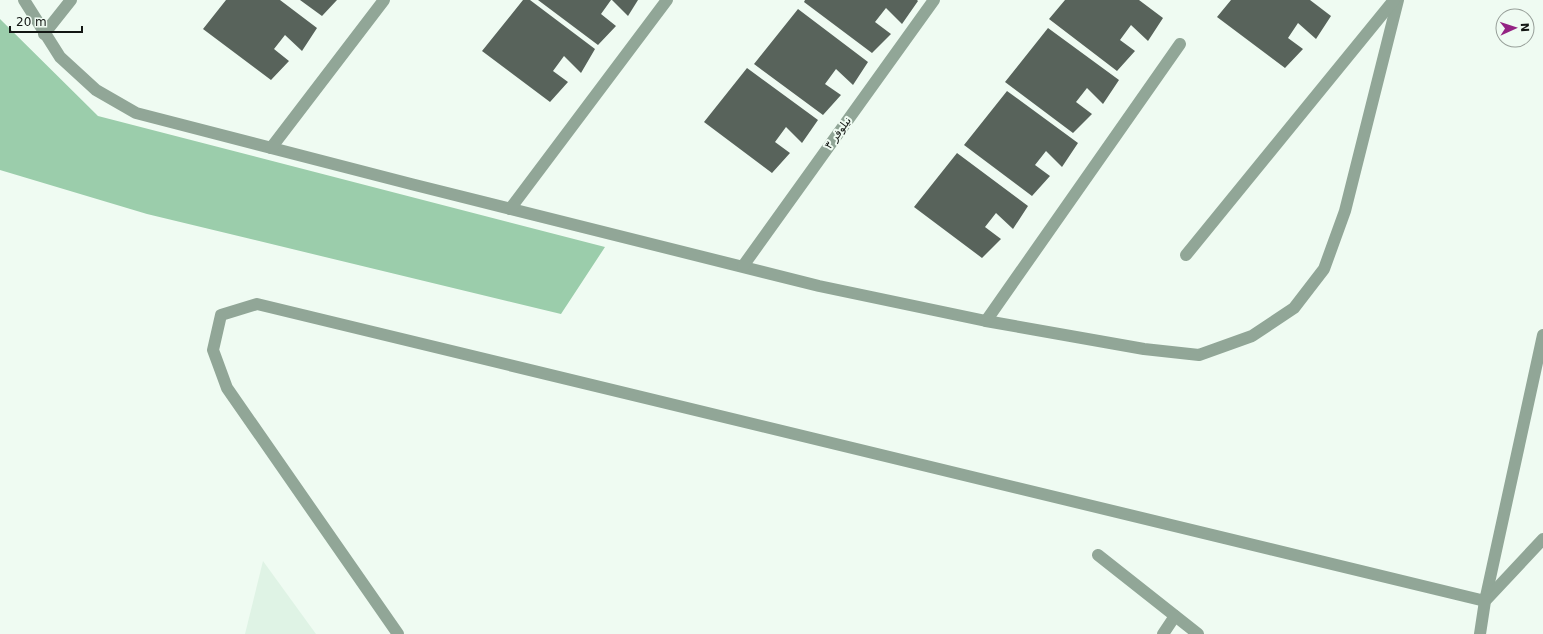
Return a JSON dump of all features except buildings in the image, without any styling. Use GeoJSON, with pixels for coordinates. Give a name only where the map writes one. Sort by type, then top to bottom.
{"type":"FeatureCollection","features":[{"type":"Feature","properties":{"kind":"street"},"geometry":{"type":"LineString","coordinates":[[24,0],[44,34],[60,57],[96,90],[136,113],[510,209],[819,286],[986,321],[1144,349],[1199,355],[1252,336],[1294,308],[1324,269],[1345,211],[1398,0]]}},
{"type":"Feature","properties":{"kind":"street"},"geometry":{"type":"LineString","coordinates":[[44,34],[71,0]]}},
{"type":"Feature","properties":{"kind":"street"},"geometry":{"type":"LineString","coordinates":[[271,148],[384,0]]}},
{"type":"Feature","properties":{"kind":"street"},"geometry":{"type":"LineString","coordinates":[[510,209],[666,0]]}},
{"type":"Feature","properties":{"kind":"street","name":"نیلوفر ٣"},"geometry":{"type":"LineString","coordinates":[[743,266],[934,0]]}},
{"type":"Feature","properties":{"kind":"street"},"geometry":{"type":"LineString","coordinates":[[1186,255],[1394,0]]}},
{"type":"Feature","properties":{"kind":"street"},"geometry":{"type":"LineString","coordinates":[[986,321],[1180,44]]}},
{"type":"Feature","properties":{"kind":"street"},"geometry":{"type":"LineString","coordinates":[[398,634],[227,388],[213,350],[221,315],[258,304],[1484,602]]}},
{"type":"Feature","properties":{"kind":"street"},"geometry":{"type":"LineString","coordinates":[[1480,634],[1484,602],[1543,335]]}},
{"type":"Feature","properties":{"kind":"street"},"geometry":{"type":"LineString","coordinates":[[1484,602],[1543,539]]}},
{"type":"Feature","properties":{"kind":"street"},"geometry":{"type":"LineString","coordinates":[[1098,555],[1198,634]]}},
{"type":"Feature","properties":{"kind":"street"},"geometry":{"type":"LineString","coordinates":[[1163,634],[1175,616]]}},
{"type":"Feature","properties":{"kind":"shaded area"},"geometry":{"type":"Polygon","coordinates":[[[263,561],[316,634],[245,634],[263,561]]]}},
{"type":"Feature","properties":{"kind":"green space"},"geometry":{"type":"Polygon","coordinates":[[[0,19],[98,116],[605,247],[561,314],[147,214],[0,170],[0,19]]]}}]}
